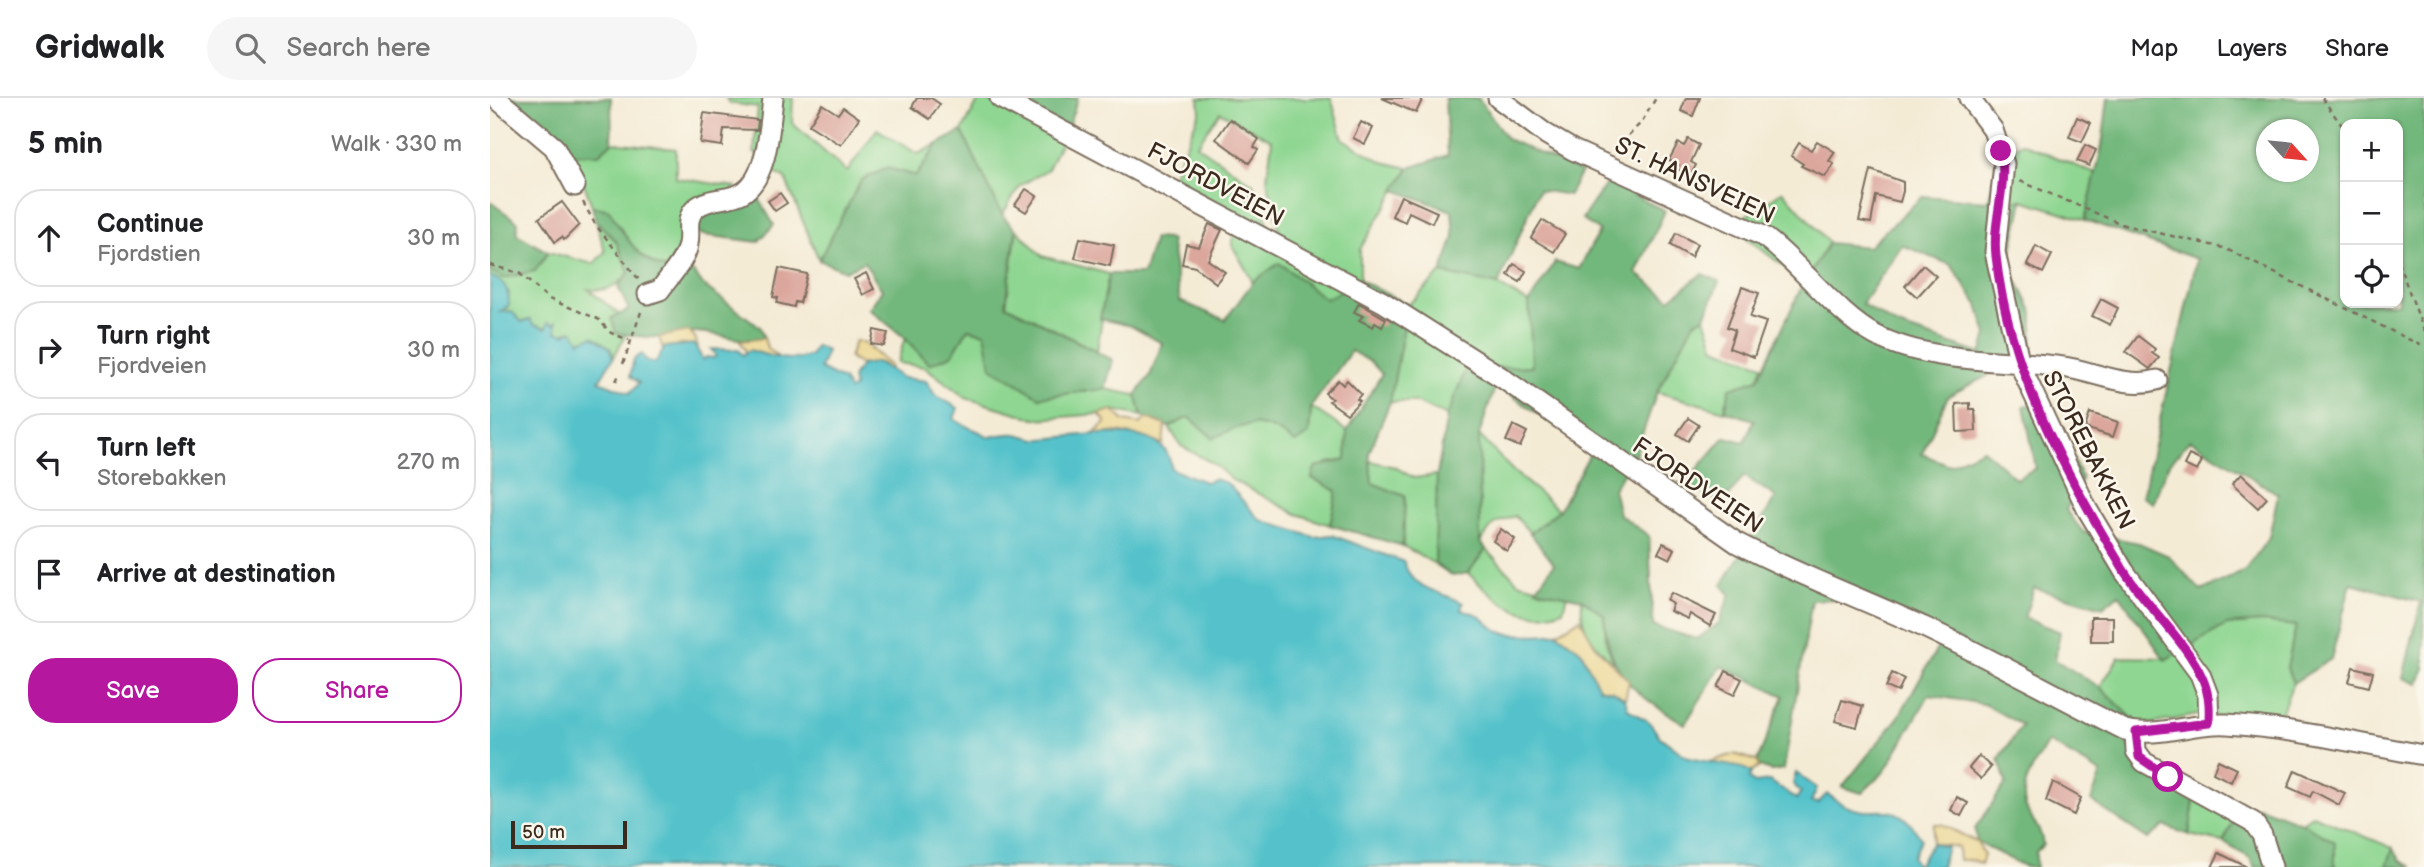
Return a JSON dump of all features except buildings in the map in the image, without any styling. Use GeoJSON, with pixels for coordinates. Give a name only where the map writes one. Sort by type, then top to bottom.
{"type":"FeatureCollection","features":[{"type":"Feature","properties":{"kind":"street"},"geometry":{"type":"LineString","coordinates":[[495,98],[554,147],[575,186]]}},
{"type":"Feature","properties":{"kind":"street"},"geometry":{"type":"LineString","coordinates":[[648,294],[660,290],[684,254],[688,245],[689,217],[696,208],[741,194],[755,175],[767,154],[773,98]]}},
{"type":"Feature","properties":{"kind":"street","name":"FJORDVEIEN"},"geometry":{"type":"LineString","coordinates":[[1000,98],[1383,302],[1500,377],[1737,543],[1778,565],[1960,645],[2040,688],[2136,732]]}},
{"type":"Feature","properties":{"kind":"street","name":"ST. HANSVEIEN"},"geometry":{"type":"LineString","coordinates":[[1498,98],[1546,134],[1602,164],[1682,197],[1763,236],[1786,253],[1872,334],[1895,344],[1984,362],[2064,367],[2129,382],[2157,380]]}},
{"type":"Feature","properties":{"kind":"street","name":"STOREBAKKEN"},"geometry":{"type":"LineString","coordinates":[[1969,98],[1983,114],[1999,142],[2004,175],[1995,252],[2020,365],[2060,458],[2087,509],[2124,571],[2200,674],[2208,695],[2209,723]]}},
{"type":"Feature","properties":{"kind":"street"},"geometry":{"type":"LineString","coordinates":[[2272,867],[2262,835],[2253,822],[2144,762],[2136,751],[2136,732],[2209,723],[2242,725],[2424,755]]}},
{"type":"Feature","properties":{"kind":"path"},"geometry":{"type":"LineString","coordinates":[[1602,164],[1607,155],[1641,123],[1656,98]]}},
{"type":"Feature","properties":{"kind":"path"},"geometry":{"type":"LineString","coordinates":[[2322,98],[2340,123]]}},
{"type":"Feature","properties":{"kind":"path"},"geometry":{"type":"LineString","coordinates":[[2004,175],[2124,225],[2224,248],[2424,347]]}},
{"type":"Feature","properties":{"kind":"path"},"geometry":{"type":"LineString","coordinates":[[575,186],[596,224],[648,294],[629,340],[623,364]]}},
{"type":"Feature","properties":{"kind":"path"},"geometry":{"type":"LineString","coordinates":[[490,265],[519,274],[549,299],[598,319],[611,333],[629,340]]}},
{"type":"Feature","properties":{"kind":"path"},"geometry":{"type":"LineString","coordinates":[[2403,275],[2424,331]]}},
{"type":"Feature","properties":{"kind":"path"},"geometry":{"type":"LineString","coordinates":[[617,382],[620,373]]}},
{"type":"Feature","properties":{"kind":"green space"},"geometry":{"type":"Polygon","coordinates":[[[508,98],[611,98],[612,142],[599,154],[573,154],[508,98]]]}},
{"type":"Feature","properties":{"kind":"green space"},"geometry":{"type":"Polygon","coordinates":[[[726,98],[793,98],[792,123],[847,172],[877,129],[918,154],[938,144],[916,176],[887,168],[839,224],[819,260],[785,178],[767,169],[769,158],[754,153],[758,107],[729,103],[726,98]]]}},
{"type":"Feature","properties":{"kind":"green space"},"geometry":{"type":"Polygon","coordinates":[[[980,98],[1068,127],[1048,169],[1020,186],[1002,215],[962,131],[980,98]]]}},
{"type":"Feature","properties":{"kind":"green space"},"geometry":{"type":"Polygon","coordinates":[[[986,98],[1078,98],[1068,127],[986,98]]]}},
{"type":"Feature","properties":{"kind":"green space"},"geometry":{"type":"Polygon","coordinates":[[[1199,98],[1331,98],[1343,139],[1383,162],[1409,168],[1360,249],[1360,280],[1326,300],[1279,264],[1253,282],[1232,245],[1238,218],[1171,180],[1200,111],[1199,98]],[[1220,112],[1197,145],[1253,184],[1271,231],[1279,229],[1267,179],[1272,140],[1220,112]]]}},
{"type":"Feature","properties":{"kind":"green space"},"geometry":{"type":"Polygon","coordinates":[[[1445,98],[1478,98],[1507,139],[1581,172],[1569,195],[1539,190],[1498,285],[1441,273],[1454,238],[1452,211],[1395,190],[1409,168],[1448,155],[1445,98]]]}},
{"type":"Feature","properties":{"kind":"green space"},"geometry":{"type":"Polygon","coordinates":[[[2108,98],[2424,98],[2424,670],[2418,684],[2403,678],[2421,602],[2351,583],[2331,659],[2293,683],[2287,668],[2296,626],[2262,622],[2227,625],[2165,660],[2119,594],[2103,607],[2034,588],[2024,618],[2060,632],[2055,660],[2100,687],[2140,726],[2128,747],[2196,787],[2189,835],[2164,826],[2148,839],[2091,801],[2101,773],[2048,742],[2028,777],[2024,796],[2025,805],[2043,845],[2036,852],[2036,867],[2026,867],[1977,842],[1975,829],[2006,783],[1999,759],[2022,725],[1984,704],[1929,695],[1885,771],[1862,793],[1842,787],[1898,718],[1941,642],[1843,599],[1812,600],[1784,769],[1772,771],[1759,767],[1757,761],[1784,696],[1721,666],[1685,724],[1667,713],[1638,692],[1618,668],[1611,654],[1604,615],[1582,599],[1536,589],[1554,564],[1530,533],[1559,510],[1592,450],[1496,385],[1479,435],[1480,542],[1486,549],[1468,573],[1453,576],[1435,564],[1437,475],[1447,416],[1466,369],[1532,366],[1529,303],[1555,262],[1579,269],[1599,231],[1582,219],[1608,181],[1665,211],[1636,273],[1670,299],[1702,274],[1719,281],[1705,317],[1694,322],[1657,392],[1635,455],[1613,489],[1619,514],[1649,536],[1653,626],[1697,639],[1719,623],[1730,594],[1722,585],[1776,497],[1744,476],[1724,503],[1684,485],[1725,437],[1744,442],[1754,420],[1725,411],[1730,388],[1758,379],[1804,282],[1829,243],[1868,247],[1923,196],[1988,201],[2023,200],[2009,264],[2033,313],[2032,353],[1948,396],[1922,454],[1949,465],[1983,449],[2016,479],[2036,468],[2024,406],[2048,400],[2082,479],[2066,510],[2083,532],[2139,543],[2169,556],[2201,591],[2245,571],[2269,537],[2278,494],[2190,440],[2168,465],[2153,503],[2142,497],[2197,259],[2085,220],[2102,146],[2108,98]],[[1902,245],[1862,304],[1898,326],[1981,354],[1987,335],[1978,305],[1951,265],[1902,245]]]}},
{"type":"Feature","properties":{"kind":"green space"},"geometry":{"type":"Polygon","coordinates":[[[962,131],[1002,215],[1016,230],[1006,305],[1113,360],[1105,389],[1039,397],[991,367],[985,333],[968,329],[952,355],[929,364],[905,338],[869,309],[882,290],[864,262],[845,271],[819,260],[861,180],[887,168],[916,176],[938,144],[962,131]]]}},
{"type":"Feature","properties":{"kind":"green space"},"geometry":{"type":"Polygon","coordinates":[[[612,142],[676,149],[676,178],[736,187],[667,269],[640,254],[609,210],[592,206],[573,154],[598,154],[612,142]]]}},
{"type":"Feature","properties":{"kind":"green space"},"geometry":{"type":"Polygon","coordinates":[[[2022,143],[2096,174],[2085,220],[2023,200],[1988,201],[1998,160],[2022,143]]]}},
{"type":"Feature","properties":{"kind":"green space"},"geometry":{"type":"Polygon","coordinates":[[[754,190],[774,225],[758,242],[703,235],[691,229],[697,215],[754,190]]]}},
{"type":"Feature","properties":{"kind":"green space"},"geometry":{"type":"Polygon","coordinates":[[[1783,191],[1829,243],[1804,282],[1748,239],[1744,217],[1783,191]]]}},
{"type":"Feature","properties":{"kind":"green space"},"geometry":{"type":"Polygon","coordinates":[[[490,202],[518,222],[517,234],[548,252],[535,271],[504,278],[490,271],[490,202]]]}},
{"type":"Feature","properties":{"kind":"green space"},"geometry":{"type":"Polygon","coordinates":[[[490,204],[514,236],[544,257],[548,252],[593,264],[605,252],[596,221],[616,241],[629,273],[611,288],[588,289],[631,324],[614,357],[610,348],[595,337],[580,341],[570,330],[563,334],[556,332],[551,325],[542,329],[522,322],[510,311],[500,312],[507,308],[509,292],[490,276],[490,204]]]}},
{"type":"Feature","properties":{"kind":"green space"},"geometry":{"type":"Polygon","coordinates":[[[592,206],[609,210],[633,246],[648,260],[667,269],[674,263],[694,273],[703,285],[760,327],[764,338],[746,340],[693,332],[660,337],[616,333],[611,318],[629,310],[618,287],[629,273],[616,241],[596,221],[592,206]]]}},
{"type":"Feature","properties":{"kind":"green space"},"geometry":{"type":"Polygon","coordinates":[[[1017,230],[1042,256],[1109,274],[1097,351],[1006,305],[1017,230]]]}},
{"type":"Feature","properties":{"kind":"green space"},"geometry":{"type":"Polygon","coordinates":[[[1154,238],[1170,239],[1180,301],[1225,320],[1253,282],[1279,263],[1326,299],[1360,280],[1408,305],[1390,402],[1369,453],[1372,483],[1405,496],[1403,546],[1330,525],[1337,491],[1312,478],[1315,467],[1346,460],[1347,431],[1382,374],[1372,363],[1351,351],[1311,407],[1309,434],[1295,443],[1264,426],[1236,428],[1213,438],[1189,417],[1169,427],[1142,416],[1136,395],[1150,376],[1162,343],[1131,326],[1100,319],[1109,274],[1143,274],[1154,238]]]}},
{"type":"Feature","properties":{"kind":"green space"},"geometry":{"type":"Polygon","coordinates":[[[1441,273],[1498,285],[1529,303],[1533,366],[1466,369],[1447,416],[1415,402],[1390,402],[1408,305],[1441,273]]]}},
{"type":"Feature","properties":{"kind":"green space"},"geometry":{"type":"Polygon","coordinates":[[[1705,317],[1715,348],[1763,365],[1758,379],[1725,402],[1725,411],[1657,392],[1694,322],[1705,317]]]}},
{"type":"Feature","properties":{"kind":"green space"},"geometry":{"type":"Polygon","coordinates":[[[968,329],[985,333],[1039,397],[1105,389],[1136,395],[1142,416],[1112,410],[1099,414],[1037,419],[966,398],[925,367],[897,363],[905,338],[929,364],[952,355],[968,329]]]}},
{"type":"Feature","properties":{"kind":"green space"},"geometry":{"type":"Polygon","coordinates":[[[1311,407],[1347,431],[1346,460],[1327,463],[1312,478],[1337,491],[1330,525],[1297,514],[1232,480],[1214,464],[1181,446],[1169,427],[1189,416],[1213,438],[1247,423],[1309,434],[1311,407]]]}},
{"type":"Feature","properties":{"kind":"green space"},"geometry":{"type":"Polygon","coordinates":[[[1479,435],[1512,470],[1559,510],[1530,533],[1515,516],[1494,524],[1480,542],[1479,435]]]}},
{"type":"Feature","properties":{"kind":"green space"},"geometry":{"type":"Polygon","coordinates":[[[1370,461],[1395,467],[1414,478],[1437,475],[1435,564],[1403,546],[1405,497],[1372,483],[1370,461]]]}},
{"type":"Feature","properties":{"kind":"green space"},"geometry":{"type":"Polygon","coordinates":[[[1486,549],[1518,582],[1567,595],[1563,610],[1535,615],[1511,607],[1488,592],[1468,573],[1486,549]]]}},
{"type":"Feature","properties":{"kind":"green space"},"geometry":{"type":"Polygon","coordinates":[[[1582,599],[1604,615],[1606,642],[1614,664],[1585,628],[1582,599]]]}},
{"type":"Feature","properties":{"kind":"green space"},"geometry":{"type":"Polygon","coordinates":[[[2262,622],[2296,626],[2287,668],[2293,683],[2277,724],[2203,714],[2140,726],[2100,687],[2119,657],[2168,658],[2227,625],[2262,622]]]}},
{"type":"Feature","properties":{"kind":"green space"},"geometry":{"type":"Polygon","coordinates":[[[2196,787],[2240,809],[2223,842],[2189,835],[2196,787]]]}},
{"type":"Feature","properties":{"kind":"green space"},"geometry":{"type":"Polygon","coordinates":[[[2259,807],[2302,823],[2335,842],[2335,867],[2255,867],[2250,858],[2223,842],[2240,809],[2259,807]]]}},
{"type":"Feature","properties":{"kind":"green space"},"geometry":{"type":"Polygon","coordinates":[[[2313,815],[2393,848],[2387,867],[2335,867],[2335,842],[2302,823],[2313,815]]]}},
{"type":"Feature","properties":{"kind":"green space"},"geometry":{"type":"Polygon","coordinates":[[[2393,848],[2401,861],[2413,867],[2387,867],[2393,848]]]}},
{"type":"Feature","properties":{"kind":"sand"},"geometry":{"type":"Polygon","coordinates":[[[689,331],[695,337],[698,347],[685,344],[663,349],[659,337],[689,331]]]}},
{"type":"Feature","properties":{"kind":"sand"},"geometry":{"type":"Polygon","coordinates":[[[764,338],[767,348],[782,360],[753,351],[747,353],[740,341],[764,338]]]}},
{"type":"Feature","properties":{"kind":"sand"},"geometry":{"type":"Polygon","coordinates":[[[855,341],[864,343],[890,366],[890,370],[881,363],[861,365],[849,358],[855,341]]]}},
{"type":"Feature","properties":{"kind":"sand"},"geometry":{"type":"Polygon","coordinates":[[[1112,410],[1124,421],[1140,424],[1147,418],[1165,425],[1163,444],[1119,432],[1093,435],[1106,422],[1099,414],[1112,410]]]}},
{"type":"Feature","properties":{"kind":"sand"},"geometry":{"type":"Polygon","coordinates":[[[1580,619],[1596,647],[1629,681],[1625,699],[1613,691],[1599,688],[1581,651],[1557,633],[1580,619]]]}},
{"type":"Feature","properties":{"kind":"sand"},"geometry":{"type":"Polygon","coordinates":[[[1734,754],[1757,761],[1759,767],[1751,772],[1709,762],[1734,754]]]}},
{"type":"Feature","properties":{"kind":"sand"},"geometry":{"type":"Polygon","coordinates":[[[1934,824],[1941,824],[1977,842],[1984,855],[1981,864],[1972,860],[1959,860],[1958,847],[1932,843],[1934,824]]]}},
{"type":"Feature","properties":{"kind":"water"},"geometry":{"type":"Polygon","coordinates":[[[490,276],[503,283],[508,295],[509,305],[500,312],[511,311],[522,322],[531,319],[532,324],[546,329],[548,322],[553,325],[556,322],[556,332],[566,334],[572,330],[580,341],[593,336],[610,348],[613,358],[599,381],[630,393],[639,383],[630,376],[634,359],[642,354],[646,360],[655,363],[665,347],[694,344],[703,360],[706,357],[714,358],[716,355],[711,349],[738,350],[743,355],[749,350],[794,359],[810,356],[816,346],[827,351],[820,369],[843,380],[849,390],[854,387],[852,378],[861,365],[877,362],[903,378],[926,381],[935,395],[958,408],[954,419],[989,437],[1012,434],[1038,439],[1120,434],[1139,436],[1156,442],[1167,453],[1171,469],[1205,482],[1214,479],[1227,483],[1260,520],[1314,537],[1332,535],[1404,562],[1413,579],[1463,603],[1461,610],[1478,615],[1501,632],[1520,635],[1557,633],[1581,651],[1599,688],[1613,691],[1625,699],[1628,709],[1649,722],[1660,737],[1688,758],[1743,768],[1751,772],[1749,779],[1755,783],[1770,781],[1796,799],[1801,792],[1793,784],[1796,773],[1817,788],[1811,802],[1818,803],[1827,794],[1858,810],[1894,812],[1903,817],[1921,839],[1912,857],[1917,867],[490,867],[490,276]]]}},
{"type":"Feature","properties":{"kind":"water"},"geometry":{"type":"Polygon","coordinates":[[[1932,843],[1947,847],[1941,867],[1917,867],[1932,843]]]}},
{"type":"Feature","properties":{"kind":"route"},"geometry":{"type":"LineString","coordinates":[[2001,151],[2004,183],[1995,252],[2020,365],[2060,458],[2087,509],[2105,535],[2124,571],[2189,656],[2208,695],[2209,723],[2147,733],[2136,732],[2135,744],[2139,757],[2168,777]]}}]}
